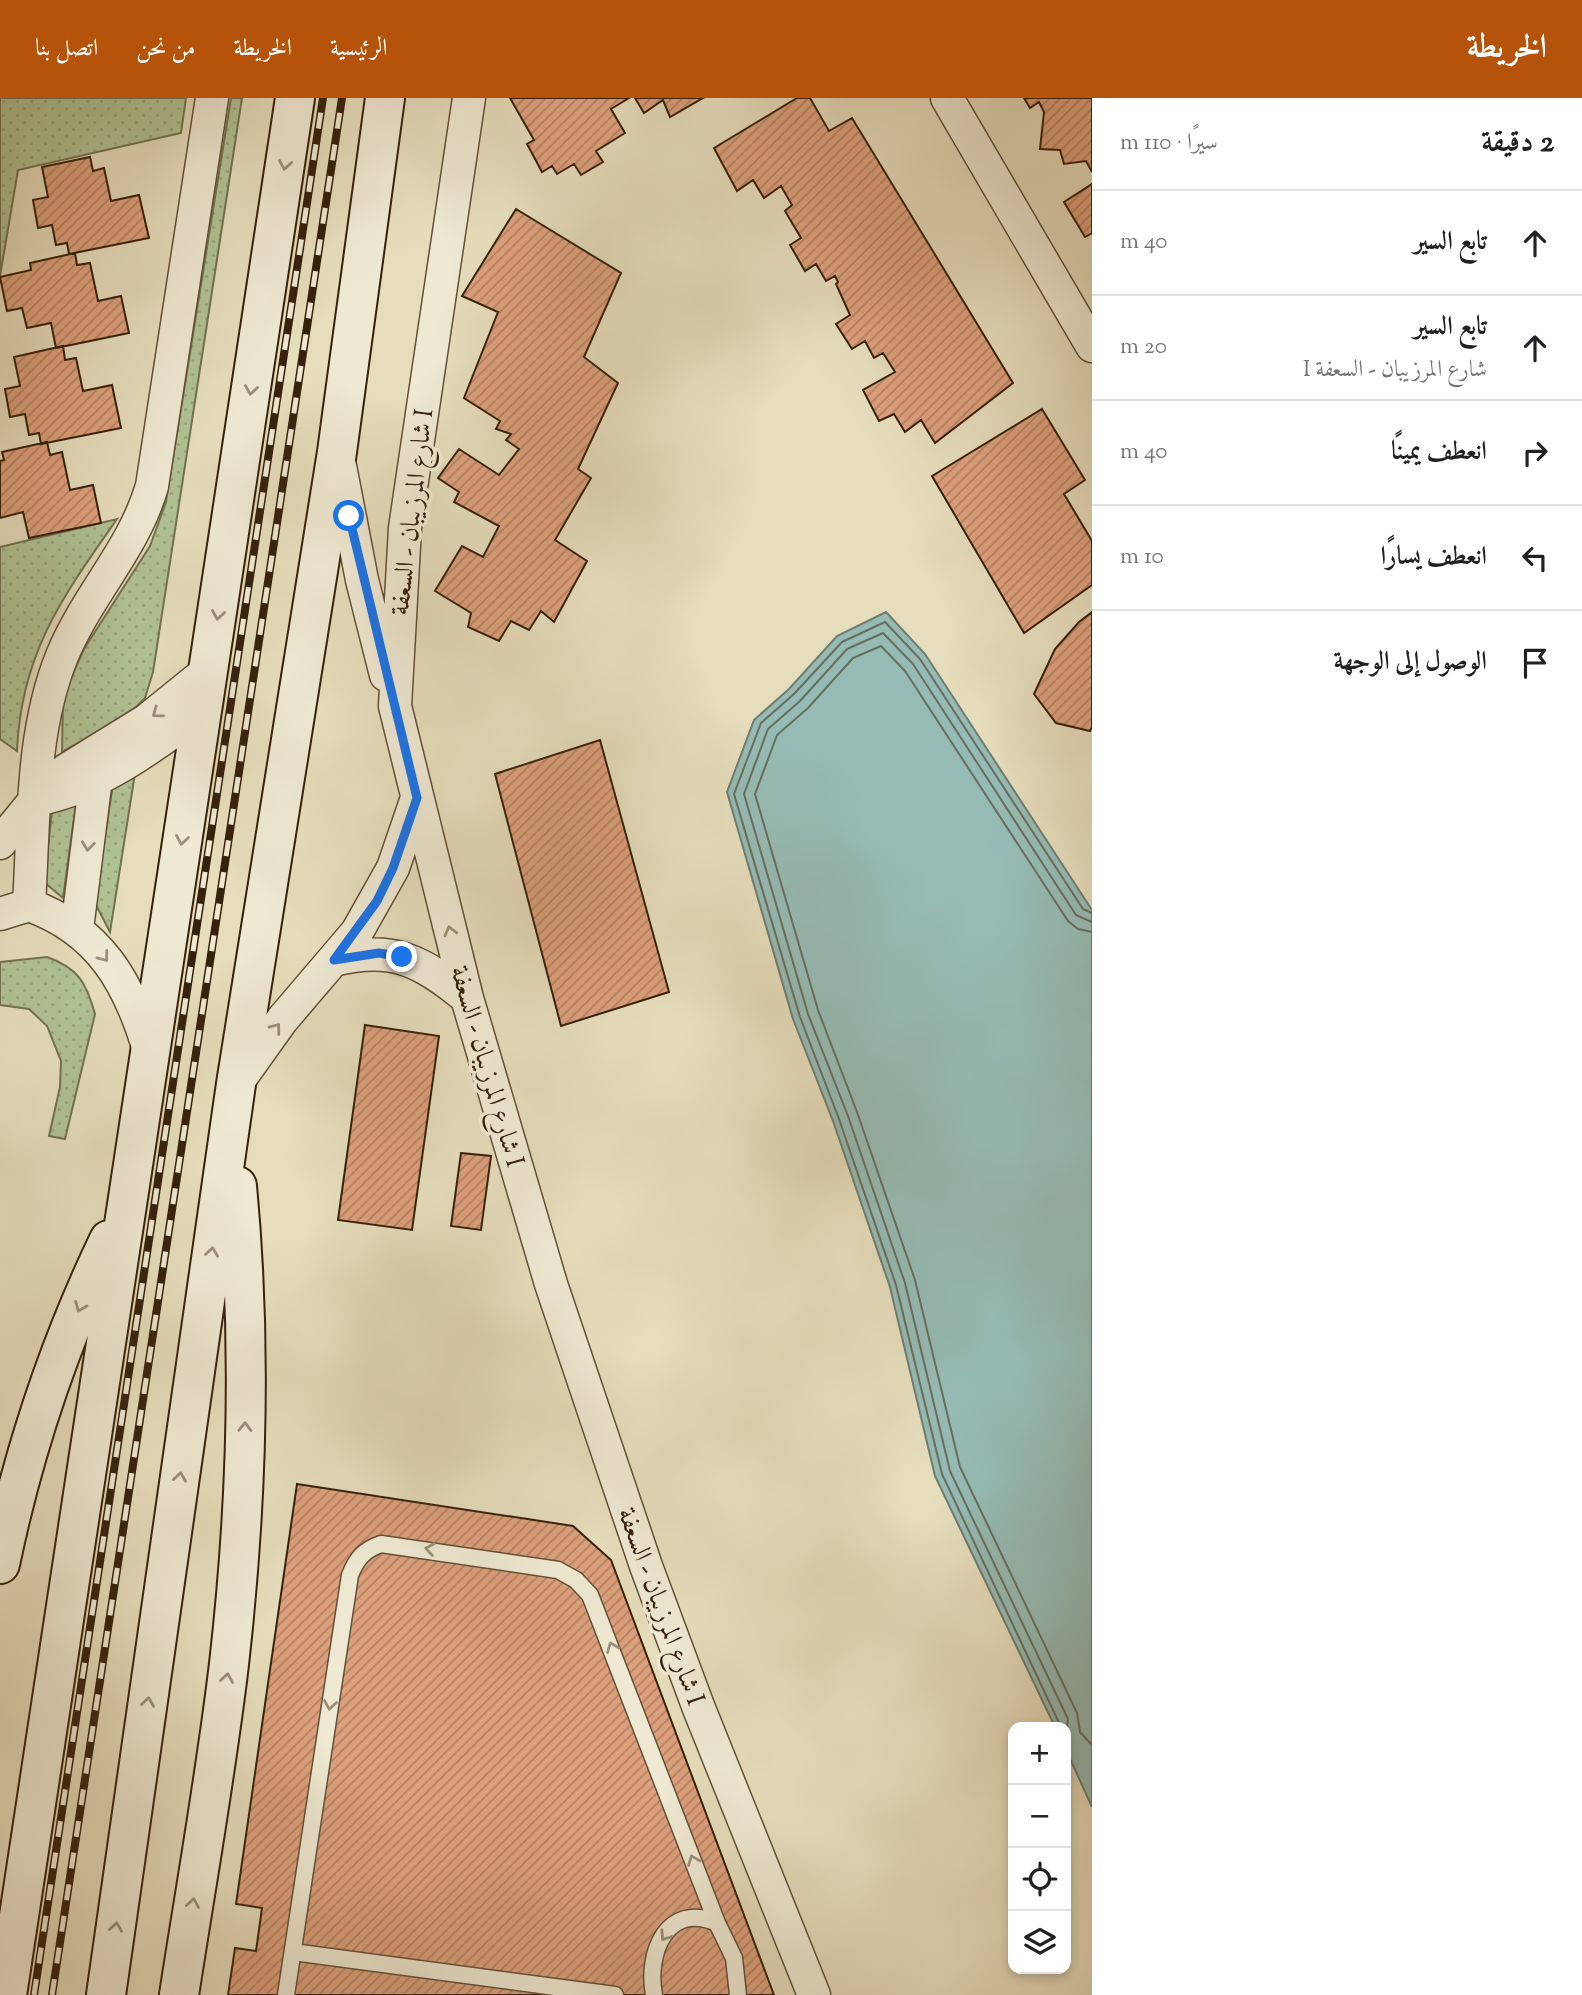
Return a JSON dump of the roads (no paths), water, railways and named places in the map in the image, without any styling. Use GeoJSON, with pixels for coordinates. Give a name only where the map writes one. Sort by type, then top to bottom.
{"type":"FeatureCollection","features":[{"type":"Feature","properties":{"kind":"main road"},"geometry":{"type":"LineString","coordinates":[[7,1995],[295,98]]}},
{"type":"Feature","properties":{"kind":"main road"},"geometry":{"type":"LineString","coordinates":[[106,1995],[233,1101],[337,452],[385,98]]}},
{"type":"Feature","properties":{"kind":"main road"},"geometry":{"type":"LineString","coordinates":[[179,1995],[229,1666],[244,1484],[244,1300],[233,1101]]}},
{"type":"Feature","properties":{"kind":"main road"},"geometry":{"type":"LineString","coordinates":[[0,1564],[25,1468],[59,1360],[96,1268],[129,1200]]}},
{"type":"Feature","properties":{"kind":"street"},"geometry":{"type":"LineString","coordinates":[[149,1050],[141,1023],[117,974],[99,949],[77,929],[54,914],[15,910],[36,800],[44,720],[61,657],[91,598],[136,530],[152,486],[212,98]]}},
{"type":"Feature","properties":{"kind":"street","name":"شارع المرزيبان - السعفة I"},"geometry":{"type":"LineString","coordinates":[[469,98],[405,528],[395,706],[467,998],[551,1284],[642,1553],[727,1782],[814,1995]]}},
{"type":"Feature","properties":{"kind":"street"},"geometry":{"type":"LineString","coordinates":[[947,98],[1092,346]]}},
{"type":"Feature","properties":{"kind":"street"},"geometry":{"type":"LineString","coordinates":[[337,452],[362,580],[395,706]]}},
{"type":"Feature","properties":{"kind":"street"},"geometry":{"type":"LineString","coordinates":[[0,843],[36,800],[66,770],[147,720],[209,669]]}},
{"type":"Feature","properties":{"kind":"street"},"geometry":{"type":"LineString","coordinates":[[36,800],[67,792],[96,778],[151,746],[203,710]]}},
{"type":"Feature","properties":{"kind":"street"},"geometry":{"type":"LineString","coordinates":[[77,929],[96,778]]}},
{"type":"Feature","properties":{"kind":"street"},"geometry":{"type":"LineString","coordinates":[[233,1101],[282,1020],[334,960],[377,901],[393,868],[417,798]]}},
{"type":"Feature","properties":{"kind":"street"},"geometry":{"type":"LineString","coordinates":[[334,960],[379,953],[402,957],[424,965],[467,998]]}},
{"type":"Feature","properties":{"kind":"lane"},"geometry":{"type":"LineString","coordinates":[[286,1995],[350,1574],[356,1560],[367,1549],[381,1544],[558,1570],[576,1580],[590,1595],[717,1923],[734,1958],[738,1995]]}},
{"type":"Feature","properties":{"kind":"lane"},"geometry":{"type":"LineString","coordinates":[[654,1995],[654,1958],[664,1936],[674,1923],[688,1917],[703,1917],[717,1923]]}},
{"type":"Feature","properties":{"kind":"lane"},"geometry":{"type":"LineString","coordinates":[[293,1952],[615,1995]]}},
{"type":"Feature","properties":{"kind":"water"},"geometry":{"type":"Polygon","coordinates":[[[886,612],[925,654],[1092,910],[1092,1807],[1071,1761],[1071,1722],[1053,1722],[935,1476],[890,1287],[833,1121],[793,1019],[727,792],[754,720],[789,689],[837,636],[886,612]]]}},
{"type":"Feature","properties":{"kind":"railway"},"geometry":{"type":"LineString","coordinates":[[34,1995],[323,98]]}},
{"type":"Feature","properties":{"kind":"railway"},"geometry":{"type":"LineString","coordinates":[[52,1995],[342,98]]}}]}
